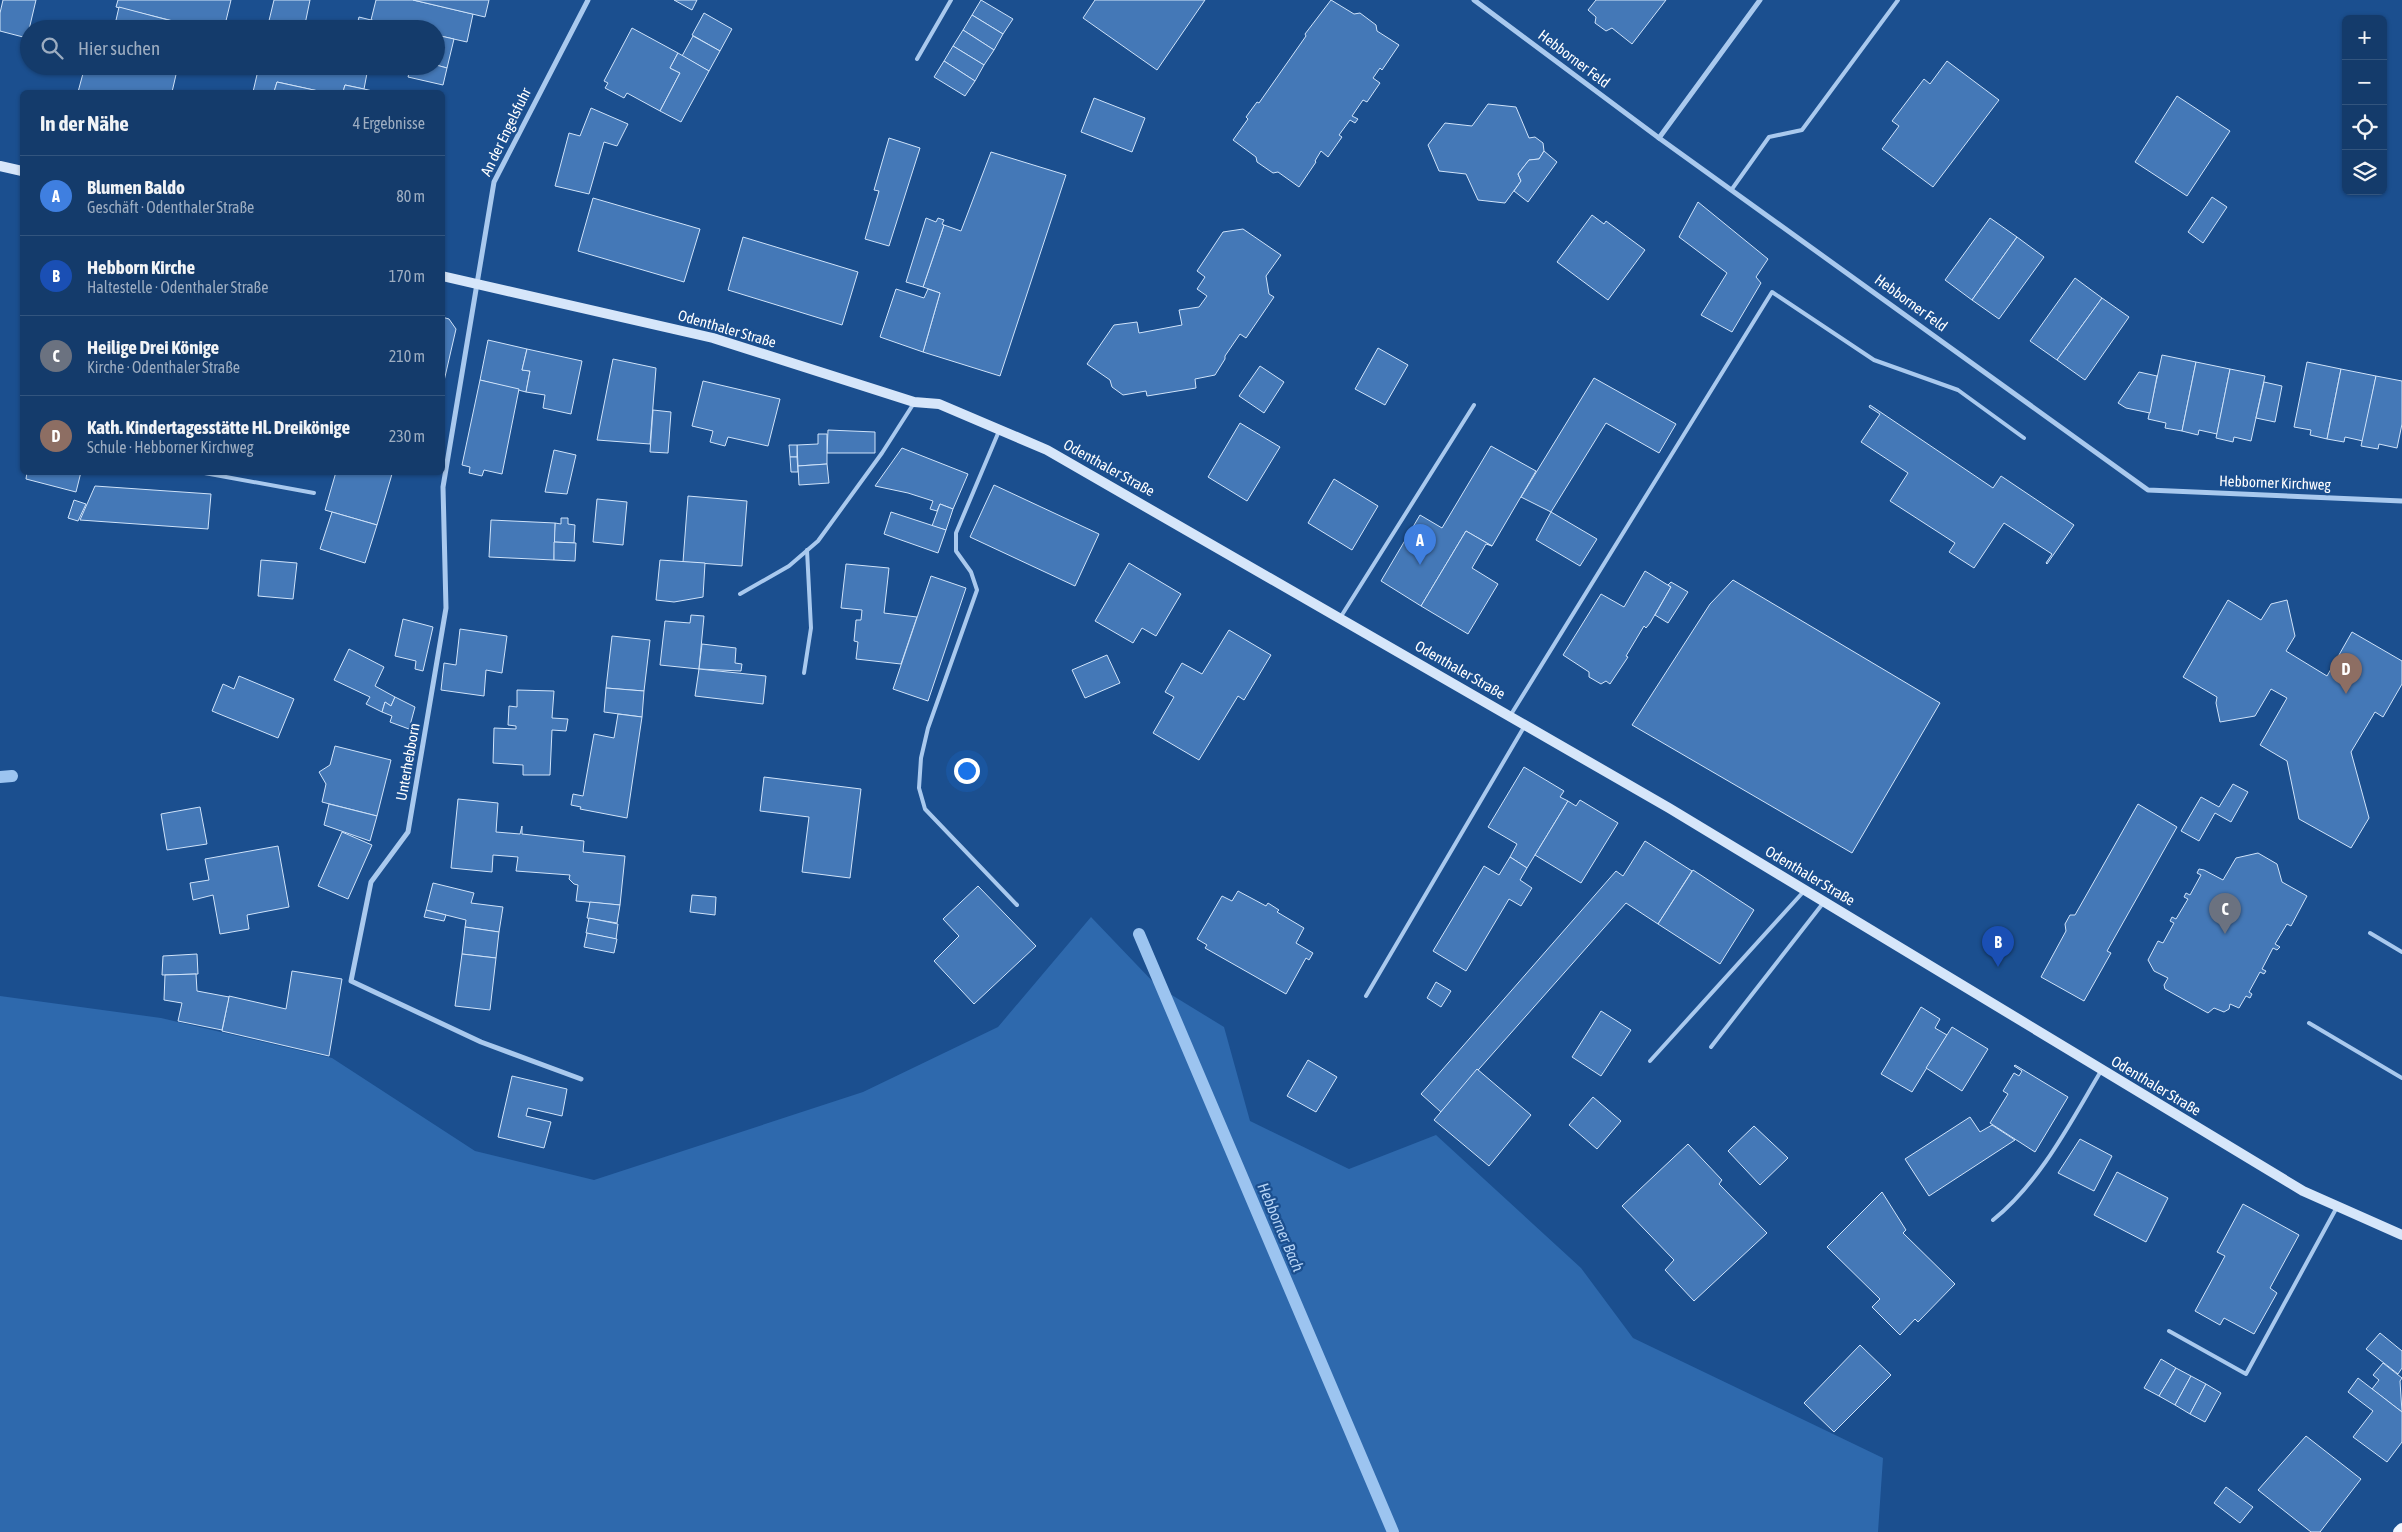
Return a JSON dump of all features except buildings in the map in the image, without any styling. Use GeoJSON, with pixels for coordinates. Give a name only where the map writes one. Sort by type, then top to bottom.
{"type":"FeatureCollection","features":[{"type":"Feature","properties":{"kind":"main road"},"geometry":{"type":"LineString","coordinates":[[0,166],[20,171]]}},
{"type":"Feature","properties":{"kind":"main road","name":"Odenthaler Straße"},"geometry":{"type":"LineString","coordinates":[[445,277],[713,338],[914,402],[940,404],[1047,450],[1510,716],[1804,890],[2302,1191],[2402,1235]]}},
{"type":"Feature","properties":{"kind":"main road"},"geometry":{"type":"LineString","coordinates":[[2399,1532],[2402,1529]]}},
{"type":"Feature","properties":{"kind":"street","name":"An der Engelsfuhr"},"geometry":{"type":"LineString","coordinates":[[475,285],[494,182],[588,0]]}},
{"type":"Feature","properties":{"kind":"street","name":"Hebborner Feld"},"geometry":{"type":"LineString","coordinates":[[1474,0],[1659,138],[2148,490]]}},
{"type":"Feature","properties":{"kind":"street"},"geometry":{"type":"LineString","coordinates":[[1659,138],[1760,0]]}},
{"type":"Feature","properties":{"kind":"street","name":"Unterhebborn"},"geometry":{"type":"LineString","coordinates":[[445,474],[475,285]]}},
{"type":"Feature","properties":{"kind":"street","name":"Unterhebborn"},"geometry":{"type":"LineString","coordinates":[[445,475],[443,487],[446,608],[408,832],[371,882],[351,981],[481,1042],[581,1079]]}},
{"type":"Feature","properties":{"kind":"street","name":"Hebborner Kirchweg"},"geometry":{"type":"LineString","coordinates":[[2148,490],[2402,501]]}},
{"type":"Feature","properties":{"kind":"lane"},"geometry":{"type":"LineString","coordinates":[[917,59],[952,0]]}},
{"type":"Feature","properties":{"kind":"lane"},"geometry":{"type":"LineString","coordinates":[[1732,189],[1769,137],[1802,130],[1898,0]]}},
{"type":"Feature","properties":{"kind":"lane"},"geometry":{"type":"LineString","coordinates":[[1510,716],[1772,292],[1874,360],[1958,390],[2024,438]]}},
{"type":"Feature","properties":{"kind":"lane"},"geometry":{"type":"LineString","coordinates":[[740,594],[789,566],[818,541],[882,453],[914,402]]}},
{"type":"Feature","properties":{"kind":"lane"},"geometry":{"type":"LineString","coordinates":[[1340,618],[1474,405]]}},
{"type":"Feature","properties":{"kind":"lane"},"geometry":{"type":"LineString","coordinates":[[1000,429],[956,533],[956,551],[971,572],[977,590],[928,728],[921,758],[919,788],[925,809],[1017,905]]}},
{"type":"Feature","properties":{"kind":"lane"},"geometry":{"type":"LineString","coordinates":[[227,475],[314,493]]}},
{"type":"Feature","properties":{"kind":"lane"},"geometry":{"type":"LineString","coordinates":[[804,673],[811,628],[807,550]]}},
{"type":"Feature","properties":{"kind":"lane"},"geometry":{"type":"LineString","coordinates":[[1366,996],[1525,725]]}},
{"type":"Feature","properties":{"kind":"lane"},"geometry":{"type":"LineString","coordinates":[[1650,1061],[1804,890]]}},
{"type":"Feature","properties":{"kind":"lane"},"geometry":{"type":"LineString","coordinates":[[1711,1047],[1824,902]]}},
{"type":"Feature","properties":{"kind":"lane"},"geometry":{"type":"LineString","coordinates":[[2370,933],[2402,952]]}},
{"type":"Feature","properties":{"kind":"lane"},"geometry":{"type":"LineString","coordinates":[[2309,1023],[2402,1078]]}},
{"type":"Feature","properties":{"kind":"lane"},"geometry":{"type":"LineString","coordinates":[[1993,1220],[2020,1197],[2052,1152],[2102,1071]]}},
{"type":"Feature","properties":{"kind":"lane"},"geometry":{"type":"LineString","coordinates":[[2169,1331],[2246,1374],[2337,1206]]}},
{"type":"Feature","properties":{"kind":"shaded area"},"geometry":{"type":"Polygon","coordinates":[[[1091,917],[1157,986],[1224,1027],[1250,1121],[1349,1169],[1436,1135],[1581,1268],[1633,1338],[1883,1458],[1878,1532],[0,1532],[0,996],[161,1018],[332,1058],[475,1151],[594,1180],[863,1092],[998,1027],[1091,917]]]}},
{"type":"Feature","properties":{"kind":"waterway","name":"Hebborner Bach"},"geometry":{"type":"LineString","coordinates":[[0,777],[12,776]]}},
{"type":"Feature","properties":{"kind":"waterway","name":"Hebborner Bach"},"geometry":{"type":"LineString","coordinates":[[1139,934],[1393,1532]]}},
{"type":"Feature","properties":{"kind":"place","name":"Blumen Baldo"},"geometry":{"type":"Point","coordinates":[1420,565]}},
{"type":"Feature","properties":{"kind":"place","name":"Kath. Kindertagesstätte Hl. Dreikönige"},"geometry":{"type":"Point","coordinates":[2346,694]}},
{"type":"Feature","properties":{"kind":"place","name":"Heilige Drei Könige"},"geometry":{"type":"Point","coordinates":[2225,934]}},
{"type":"Feature","properties":{"kind":"place","name":"Hebborn Kirche"},"geometry":{"type":"Point","coordinates":[1998,967]}}]}
